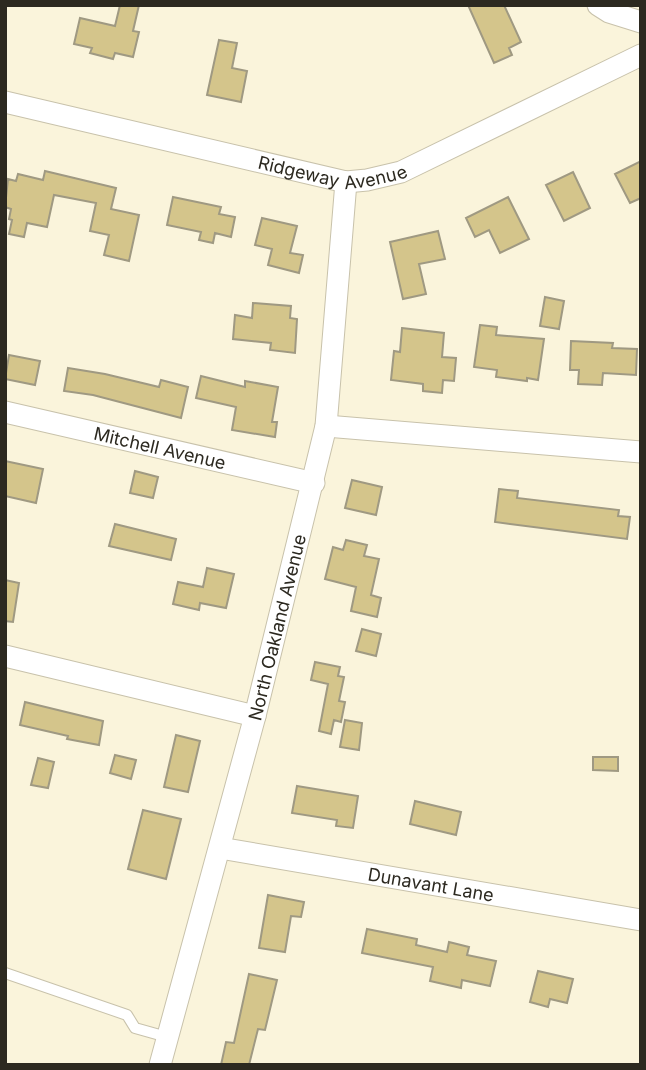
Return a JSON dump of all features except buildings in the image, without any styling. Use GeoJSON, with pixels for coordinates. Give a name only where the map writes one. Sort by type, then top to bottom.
{"type":"FeatureCollection","features":[{"type":"Feature","properties":{"kind":"street"},"geometry":{"type":"LineString","coordinates":[[598,5],[609,12],[641,22]]}},
{"type":"Feature","properties":{"kind":"street","name":"Ridgeway Avenue"},"geometry":{"type":"LineString","coordinates":[[5,102],[346,182],[401,172],[641,55]]}},
{"type":"Feature","properties":{"kind":"street","name":"North Oakland Avenue"},"geometry":{"type":"LineString","coordinates":[[160,1065],[255,716],[314,483],[326,426],[346,182]]}},
{"type":"Feature","properties":{"kind":"street","name":"Mitchell Avenue"},"geometry":{"type":"LineString","coordinates":[[5,412],[314,483]]}},
{"type":"Feature","properties":{"kind":"street"},"geometry":{"type":"LineString","coordinates":[[326,426],[641,452]]}},
{"type":"Feature","properties":{"kind":"street"},"geometry":{"type":"LineString","coordinates":[[5,656],[255,716]]}},
{"type":"Feature","properties":{"kind":"street","name":"Dunavant Lane"},"geometry":{"type":"LineString","coordinates":[[220,848],[641,920]]}},
{"type":"Feature","properties":{"kind":"lane"},"geometry":{"type":"LineString","coordinates":[[5,973],[127,1015],[135,1028],[167,1037]]}}]}
